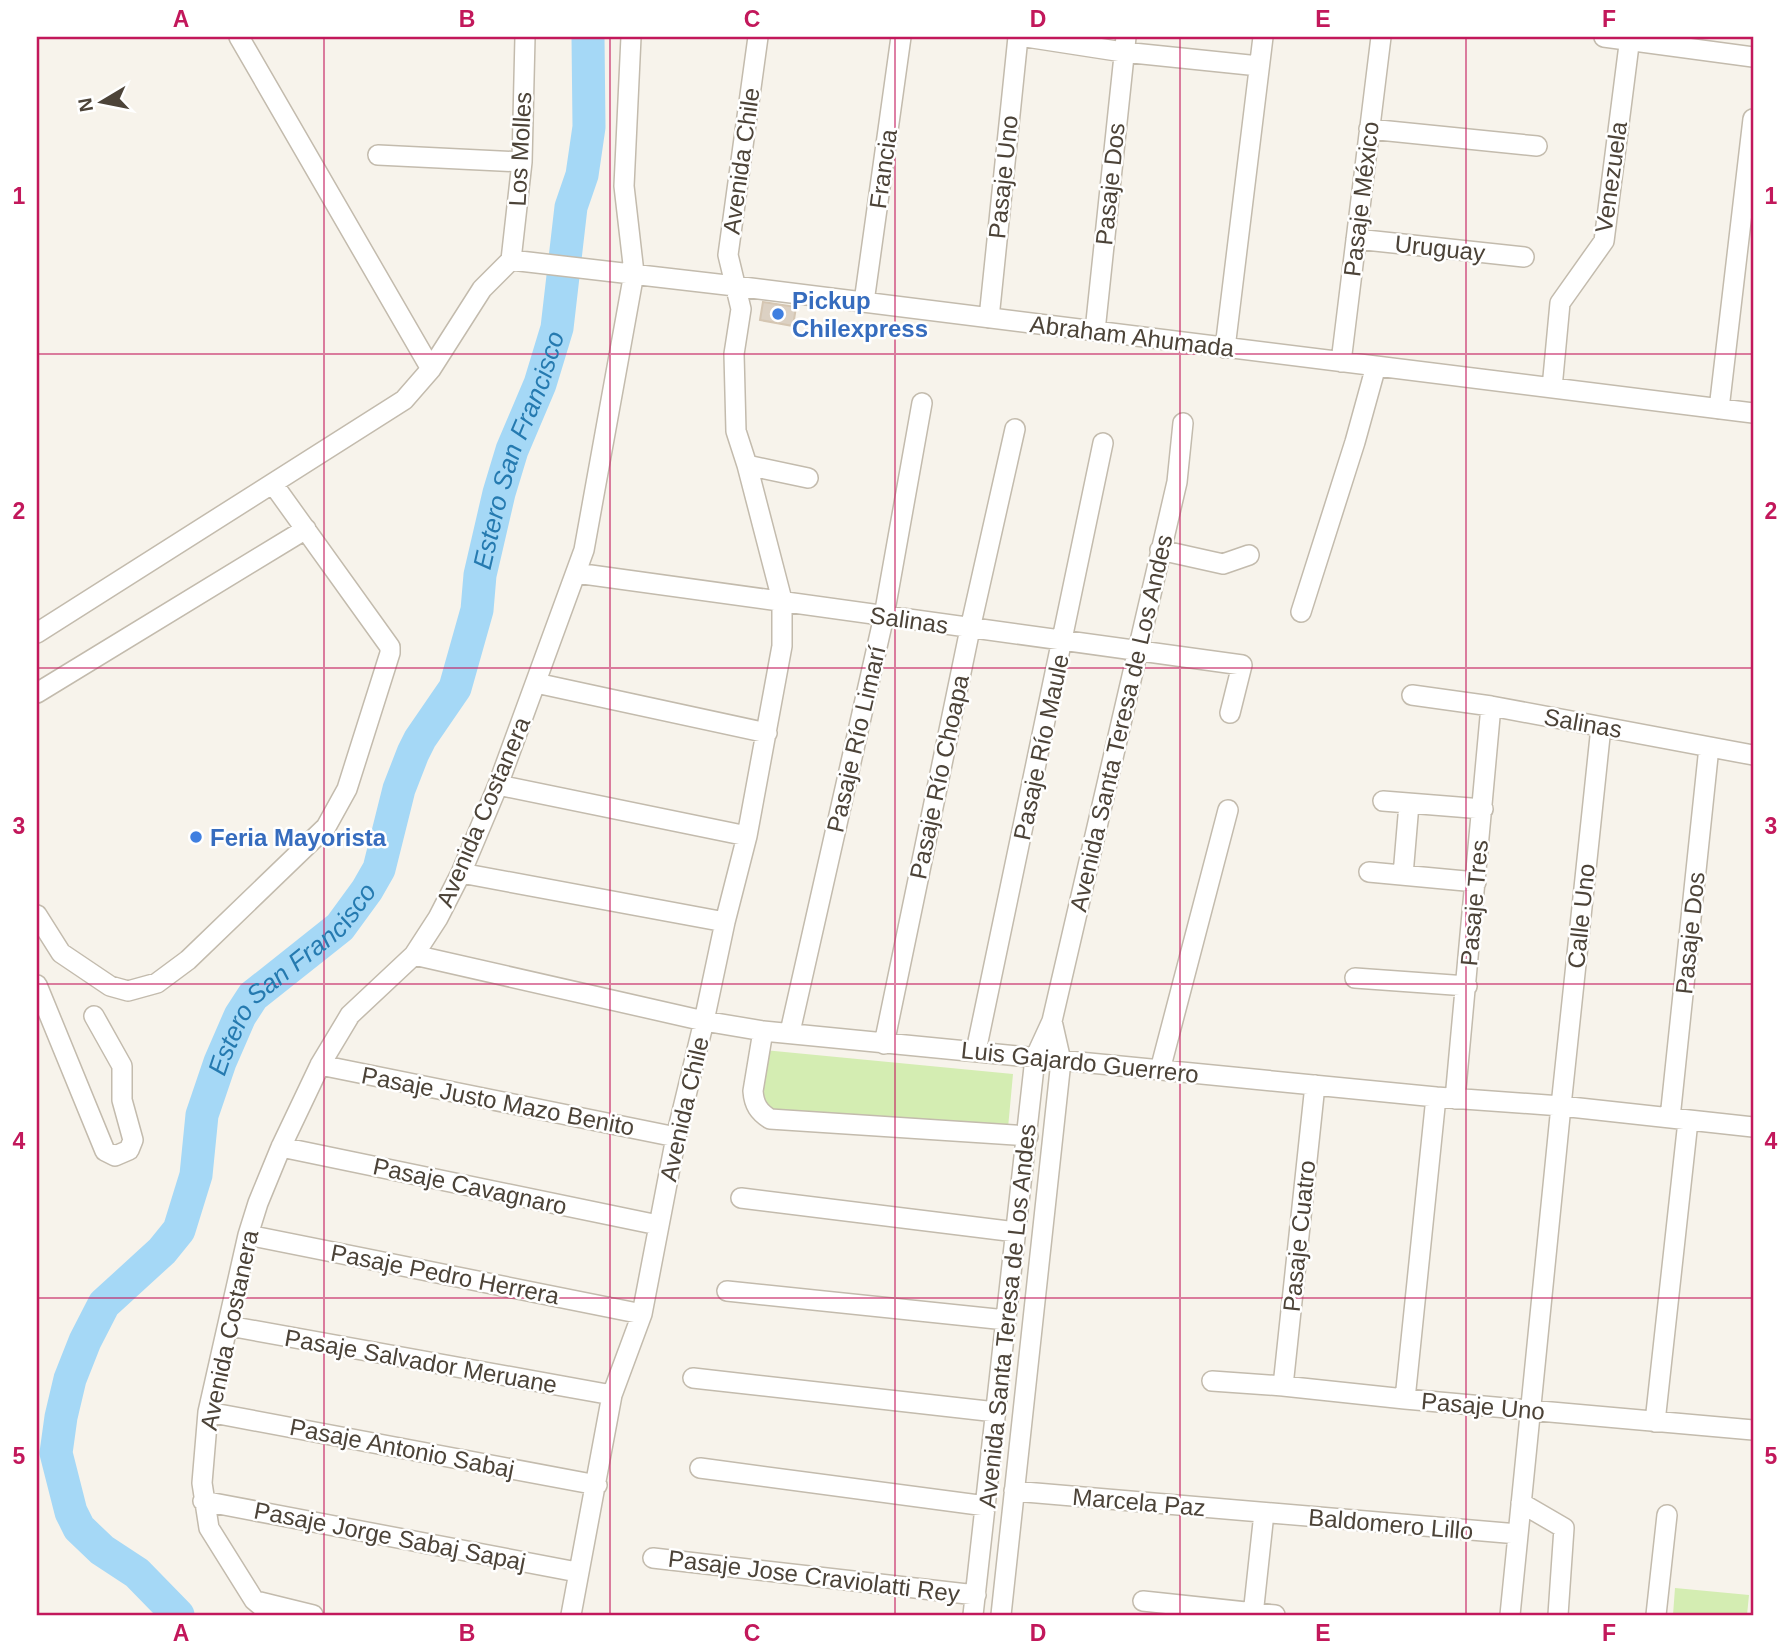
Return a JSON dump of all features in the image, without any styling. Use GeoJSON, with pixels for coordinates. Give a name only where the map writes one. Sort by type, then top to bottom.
{"type":"FeatureCollection","features":[{"type":"Feature","properties":{"kind":"street"},"geometry":{"type":"LineString","coordinates":[[239,37],[431,369]]}},
{"type":"Feature","properties":{"kind":"street","name":"Los Molles"},"geometry":{"type":"LineString","coordinates":[[511,260],[522,162],[525,37]]}},
{"type":"Feature","properties":{"kind":"street","name":"Avenida Costanera"},"geometry":{"type":"LineString","coordinates":[[272,1615],[254,1600],[209,1528],[203,1501],[208,1412],[248,1235],[281,1147],[320,1065],[350,1015],[414,956],[438,918],[461,873],[498,785],[584,550],[634,273],[624,186],[631,37]]}},
{"type":"Feature","properties":{"kind":"street","name":"Avenida Chile"},"geometry":{"type":"LineString","coordinates":[[571,1615],[612,1395],[642,1314],[676,1137],[747,836],[782,646],[782,600],[736,431],[734,354],[741,309],[728,255],[758,37]]}},
{"type":"Feature","properties":{"kind":"street","name":"Francia"},"geometry":{"type":"LineString","coordinates":[[864,302],[901,37]]}},
{"type":"Feature","properties":{"kind":"street","name":"Pasaje Uno"},"geometry":{"type":"LineString","coordinates":[[989,318],[1018,37]]}},
{"type":"Feature","properties":{"kind":"street"},"geometry":{"type":"LineString","coordinates":[[1026,37],[1125,44],[1259,66]]}},
{"type":"Feature","properties":{"kind":"street"},"geometry":{"type":"LineString","coordinates":[[1225,348],[1263,37]]}},
{"type":"Feature","properties":{"kind":"street","name":"Pasaje México"},"geometry":{"type":"LineString","coordinates":[[1341,362],[1381,37]]}},
{"type":"Feature","properties":{"kind":"street"},"geometry":{"type":"LineString","coordinates":[[1604,37],[1733,46],[1753,57]]}},
{"type":"Feature","properties":{"kind":"street","name":"Venezuela"},"geometry":{"type":"LineString","coordinates":[[1552,388],[1560,303],[1604,241],[1630,38]]}},
{"type":"Feature","properties":{"kind":"street","name":"Pasaje Dos"},"geometry":{"type":"LineString","coordinates":[[1095,331],[1125,44]]}},
{"type":"Feature","properties":{"kind":"street"},"geometry":{"type":"LineString","coordinates":[[1718,410],[1753,119]]}},
{"type":"Feature","properties":{"kind":"street"},"geometry":{"type":"LineString","coordinates":[[1369,129],[1537,146]]}},
{"type":"Feature","properties":{"kind":"street"},"geometry":{"type":"LineString","coordinates":[[377,155],[522,162]]}},
{"type":"Feature","properties":{"kind":"street","name":"Uruguay"},"geometry":{"type":"LineString","coordinates":[[1356,239],[1524,257]]}},
{"type":"Feature","properties":{"kind":"street"},"geometry":{"type":"LineString","coordinates":[[37,633],[404,400],[431,369],[482,289],[511,260]]}},
{"type":"Feature","properties":{"kind":"street","name":"Abraham Ahumada"},"geometry":{"type":"LineString","coordinates":[[511,260],[634,273],[1753,413]]}},
{"type":"Feature","properties":{"kind":"street"},"geometry":{"type":"LineString","coordinates":[[1301,612],[1376,366]]}},
{"type":"Feature","properties":{"kind":"street","name":"Pasaje Río Limarí"},"geometry":{"type":"LineString","coordinates":[[790,1032],[884,616],[922,403]]}},
{"type":"Feature","properties":{"kind":"street","name":"Avenida Santa Teresa de Los Andes"},"geometry":{"type":"LineString","coordinates":[[973,1615],[1035,1058],[1052,1021],[1177,482],[1183,424]]}},
{"type":"Feature","properties":{"kind":"street","name":"Pasaje Río Choapa"},"geometry":{"type":"LineString","coordinates":[[884,1044],[970,629],[1015,429]]}},
{"type":"Feature","properties":{"kind":"street","name":"Pasaje Río Maule"},"geometry":{"type":"LineString","coordinates":[[976,1051],[1103,443]]}},
{"type":"Feature","properties":{"kind":"street"},"geometry":{"type":"LineString","coordinates":[[747,465],[808,478]]}},
{"type":"Feature","properties":{"kind":"street"},"geometry":{"type":"LineString","coordinates":[[37,915],[61,953],[110,986],[128,991],[157,983],[188,960],[326,827],[347,789],[390,647],[273,484]]}},
{"type":"Feature","properties":{"kind":"street"},"geometry":{"type":"LineString","coordinates":[[37,693],[306,529]]}},
{"type":"Feature","properties":{"kind":"street"},"geometry":{"type":"LineString","coordinates":[[1160,550],[1223,564],[1249,555]]}},
{"type":"Feature","properties":{"kind":"street","name":"Salinas"},"geometry":{"type":"LineString","coordinates":[[576,573],[1242,665],[1230,713]]}},
{"type":"Feature","properties":{"kind":"street"},"geometry":{"type":"LineString","coordinates":[[536,683],[767,733]]}},
{"type":"Feature","properties":{"kind":"street","name":"Salinas"},"geometry":{"type":"LineString","coordinates":[[1412,695],[1491,706],[1753,755]]}},
{"type":"Feature","properties":{"kind":"street","name":"Pasaje Tres"},"geometry":{"type":"LineString","coordinates":[[1405,1399],[1446,1098],[1467,986],[1491,706]]}},
{"type":"Feature","properties":{"kind":"street","name":"Calle Uno"},"geometry":{"type":"LineString","coordinates":[[1510,1615],[1601,727]]}},
{"type":"Feature","properties":{"kind":"street","name":"Pasaje Dos"},"geometry":{"type":"LineString","coordinates":[[1656,1422],[1709,747]]}},
{"type":"Feature","properties":{"kind":"street"},"geometry":{"type":"LineString","coordinates":[[498,785],[747,836]]}},
{"type":"Feature","properties":{"kind":"street"},"geometry":{"type":"LineString","coordinates":[[1382,802],[1483,809]]}},
{"type":"Feature","properties":{"kind":"street"},"geometry":{"type":"LineString","coordinates":[[1403,875],[1409,804]]}},
{"type":"Feature","properties":{"kind":"street"},"geometry":{"type":"LineString","coordinates":[[1160,1070],[1228,810]]}},
{"type":"Feature","properties":{"kind":"street"},"geometry":{"type":"LineString","coordinates":[[1369,872],[1476,882]]}},
{"type":"Feature","properties":{"kind":"street"},"geometry":{"type":"LineString","coordinates":[[461,873],[725,922]]}},
{"type":"Feature","properties":{"kind":"street","name":"Luis Gajardo Guerrero"},"geometry":{"type":"LineString","coordinates":[[414,956],[705,1021],[763,1031],[1446,1098],[1561,1106],[1753,1127]]}},
{"type":"Feature","properties":{"kind":"street"},"geometry":{"type":"LineString","coordinates":[[1355,978],[1467,986]]}},
{"type":"Feature","properties":{"kind":"street"},"geometry":{"type":"LineString","coordinates":[[37,985],[105,1151],[115,1156],[129,1150],[133,1140],[122,1100],[122,1066],[94,1016]]}},
{"type":"Feature","properties":{"kind":"street","name":"Avenida Santa Teresa de Los Andes"},"geometry":{"type":"LineString","coordinates":[[1001,1615],[1061,1061],[1052,1021]]}},
{"type":"Feature","properties":{"kind":"street"},"geometry":{"type":"LineString","coordinates":[[763,1031],[753,1091],[758,1110],[770,1119],[1028,1136]]}},
{"type":"Feature","properties":{"kind":"street","name":"Pasaje Justo Mazo Benito"},"geometry":{"type":"LineString","coordinates":[[320,1065],[676,1137]]}},
{"type":"Feature","properties":{"kind":"street","name":"Pasaje Cuatro"},"geometry":{"type":"LineString","coordinates":[[1283,1386],[1315,1085]]}},
{"type":"Feature","properties":{"kind":"street","name":"Pasaje Cavagnaro"},"geometry":{"type":"LineString","coordinates":[[281,1147],[658,1225]]}},
{"type":"Feature","properties":{"kind":"street"},"geometry":{"type":"LineString","coordinates":[[741,1198],[1016,1232]]}},
{"type":"Feature","properties":{"kind":"street","name":"Pasaje Pedro Herrera"},"geometry":{"type":"LineString","coordinates":[[248,1235],[642,1314]]}},
{"type":"Feature","properties":{"kind":"street"},"geometry":{"type":"LineString","coordinates":[[727,1292],[1006,1320]]}},
{"type":"Feature","properties":{"kind":"street","name":"Pasaje Salvador Meruane"},"geometry":{"type":"LineString","coordinates":[[229,1326],[612,1395]]}},
{"type":"Feature","properties":{"kind":"street"},"geometry":{"type":"LineString","coordinates":[[693,1378],[996,1412]]}},
{"type":"Feature","properties":{"kind":"street","name":"Pasaje Uno"},"geometry":{"type":"LineString","coordinates":[[1212,1381],[1753,1430]]}},
{"type":"Feature","properties":{"kind":"street","name":"Pasaje Antonio Sabaj"},"geometry":{"type":"LineString","coordinates":[[208,1412],[597,1485]]}},
{"type":"Feature","properties":{"kind":"street"},"geometry":{"type":"LineString","coordinates":[[700,1468],[986,1506]]}},
{"type":"Feature","properties":{"kind":"street","name":"Marcela Paz"},"geometry":{"type":"LineString","coordinates":[[1014,1491],[1264,1513]]}},
{"type":"Feature","properties":{"kind":"street","name":"Pasaje Jorge Sabaj Sapaj"},"geometry":{"type":"LineString","coordinates":[[203,1501],[577,1572]]}},
{"type":"Feature","properties":{"kind":"street"},"geometry":{"type":"LineString","coordinates":[[1521,1503],[1564,1528],[1558,1615]]}},
{"type":"Feature","properties":{"kind":"street"},"geometry":{"type":"LineString","coordinates":[[1253,1614],[1264,1513]]}},
{"type":"Feature","properties":{"kind":"street","name":"Baldomero Lillo"},"geometry":{"type":"LineString","coordinates":[[1264,1513],[1518,1534]]}},
{"type":"Feature","properties":{"kind":"street"},"geometry":{"type":"LineString","coordinates":[[1656,1615],[1667,1515]]}},
{"type":"Feature","properties":{"kind":"street","name":"Pasaje Jose Craviolatti Rey"},"geometry":{"type":"LineString","coordinates":[[653,1558],[976,1595]]}},
{"type":"Feature","properties":{"kind":"street"},"geometry":{"type":"LineString","coordinates":[[254,1600],[313,1615]]}},
{"type":"Feature","properties":{"kind":"street"},"geometry":{"type":"LineString","coordinates":[[1143,1601],[1275,1615]]}},
{"type":"Feature","properties":{"kind":"green space"},"geometry":{"type":"Polygon","coordinates":[[[764,1050],[1013,1074],[1008,1128],[767,1114],[758,1098],[764,1050]]]}},
{"type":"Feature","properties":{"kind":"green space"},"geometry":{"type":"Polygon","coordinates":[[[1675,1588],[1749,1595],[1747,1615],[1673,1615],[1675,1588]]]}},
{"type":"Feature","properties":{"kind":"building","name":"Pickup Chilexpress"},"geometry":{"type":"Polygon","coordinates":[[[763,302],[796,307],[793,326],[760,320],[763,302]]]}},
{"type":"Feature","properties":{"kind":"waterway","name":"Estero San Francisco"},"geometry":{"type":"LineString","coordinates":[[178,1615],[137,1573],[102,1550],[79,1528],[71,1512],[56,1453],[70,1379],[104,1304],[162,1251],[179,1230],[196,1175],[202,1115],[220,1062],[240,1016],[253,996],[340,927],[367,890],[379,869],[399,789],[413,753],[455,688],[477,610],[480,575],[499,493],[512,450],[540,384],[557,328],[571,207],[582,175],[589,127],[588,37]]}},
{"type":"Feature","properties":{"kind":"place","name":"Pickup Chilexpress"},"geometry":{"type":"Point","coordinates":[778,314]}},
{"type":"Feature","properties":{"kind":"place","name":"Feria Mayorista"},"geometry":{"type":"Point","coordinates":[196,837]}}]}
